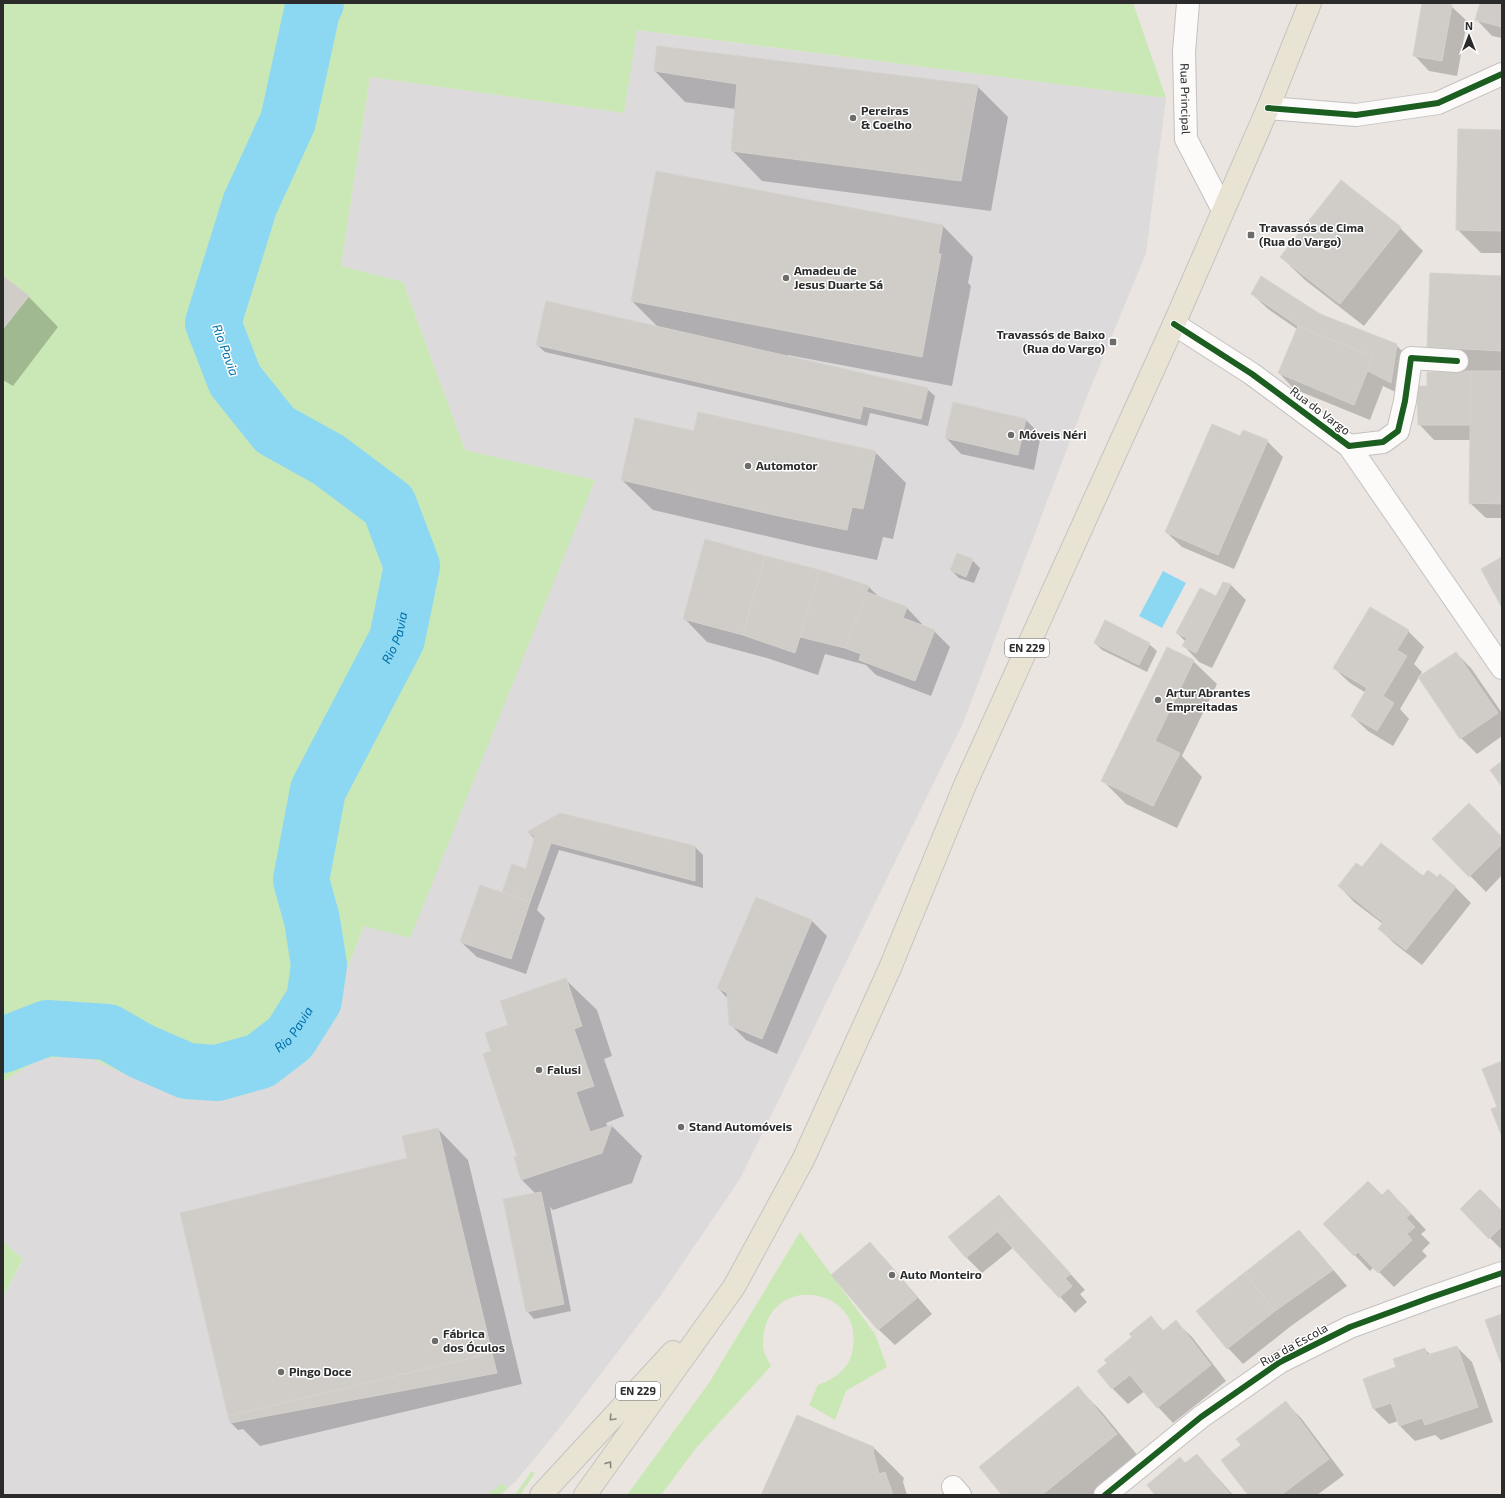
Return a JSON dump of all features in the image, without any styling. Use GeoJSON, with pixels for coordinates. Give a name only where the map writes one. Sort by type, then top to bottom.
{"type":"FeatureCollection","features":[{"type":"Feature","properties":{"kind":"main road","name":"EN 229"},"geometry":{"type":"LineString","coordinates":[[585,1495],[734,1287],[803,1160],[890,968],[965,785],[1174,324],[1268,108],[1310,3]]}},
{"type":"Feature","properties":{"kind":"main road","name":"EN 229"},"geometry":{"type":"LineString","coordinates":[[541,1495],[734,1287]]}},
{"type":"Feature","properties":{"kind":"street","name":"Rua Principal"},"geometry":{"type":"LineString","coordinates":[[1188,3],[1184,52],[1186,139],[1223,210]]}},
{"type":"Feature","properties":{"kind":"street"},"geometry":{"type":"LineString","coordinates":[[1268,108],[1356,115],[1438,103],[1502,74]]}},
{"type":"Feature","properties":{"kind":"street","name":"Rua do Vargo"},"geometry":{"type":"LineString","coordinates":[[1174,324],[1252,374],[1349,446],[1502,668]]}},
{"type":"Feature","properties":{"kind":"street","name":"Rua do Vargo"},"geometry":{"type":"LineString","coordinates":[[1349,446],[1383,442],[1398,431],[1405,401],[1411,358],[1457,361]]}},
{"type":"Feature","properties":{"kind":"street","name":"Rua da Escola"},"geometry":{"type":"LineString","coordinates":[[1114,1491],[1201,1417],[1280,1362],[1350,1327],[1502,1273]]}},
{"type":"Feature","properties":{"kind":"street"},"geometry":{"type":"LineString","coordinates":[[956,1495],[953,1487],[960,1495]]}},
{"type":"Feature","properties":{"kind":"shaded area"},"geometry":{"type":"Polygon","coordinates":[[[636,30],[1166,98],[1146,253],[1084,404],[963,723],[740,1179],[661,1295],[565,1421],[516,1481],[500,1495],[3,1495],[3,1297],[23,1260],[3,1242],[3,1082],[39,1059],[85,1055],[122,1073],[173,1078],[216,1088],[290,1061],[328,1017],[364,926],[595,480],[465,450],[403,282],[341,266],[370,77],[624,113],[636,30]]]}},
{"type":"Feature","properties":{"kind":"green space"},"geometry":{"type":"Polygon","coordinates":[[[3,3],[1133,3],[1166,98],[637,30],[624,113],[370,77],[341,266],[403,282],[465,450],[595,480],[410,938],[364,926],[328,1017],[290,1061],[216,1088],[173,1078],[122,1073],[85,1055],[39,1059],[3,1082],[3,3]]]}},
{"type":"Feature","properties":{"kind":"green space"},"geometry":{"type":"Polygon","coordinates":[[[800,1232],[875,1334],[887,1367],[846,1391],[835,1420],[809,1405],[818,1385],[831,1379],[842,1371],[849,1361],[853,1347],[852,1328],[845,1312],[833,1302],[818,1296],[801,1295],[786,1300],[773,1311],[764,1331],[763,1349],[771,1366],[696,1448],[661,1495],[627,1495],[709,1383],[800,1232]]]}},
{"type":"Feature","properties":{"kind":"green space"},"geometry":{"type":"Polygon","coordinates":[[[3,1242],[23,1259],[3,1297],[3,1242]]]}},
{"type":"Feature","properties":{"kind":"green space"},"geometry":{"type":"Polygon","coordinates":[[[531,1472],[535,1473],[520,1495],[515,1495],[531,1472]]]}},
{"type":"Feature","properties":{"kind":"green space"},"geometry":{"type":"Polygon","coordinates":[[[502,1483],[508,1488],[500,1495],[487,1495],[502,1483]]]}},
{"type":"Feature","properties":{"kind":"water"},"geometry":{"type":"Polygon","coordinates":[[[1163,571],[1186,583],[1162,628],[1139,616],[1163,571]]]}},
{"type":"Feature","properties":{"kind":"building"},"geometry":{"type":"Polygon","coordinates":[[[1422,3],[1443,3],[1452,5],[1442,61],[1413,56],[1422,3]]]}},
{"type":"Feature","properties":{"kind":"building"},"geometry":{"type":"Polygon","coordinates":[[[1480,3],[1502,3],[1502,27],[1475,20],[1480,3]]]}},
{"type":"Feature","properties":{"kind":"building","name":"Pereiras & Coelho"},"geometry":{"type":"Polygon","coordinates":[[[657,46],[978,85],[961,181],[731,151],[737,84],[654,71],[657,46]]]}},
{"type":"Feature","properties":{"kind":"building"},"geometry":{"type":"Polygon","coordinates":[[[1458,129],[1502,130],[1502,231],[1456,230],[1458,129]]]}},
{"type":"Feature","properties":{"kind":"building","name":"Amadeu de Jesus Duarte Sá"},"geometry":{"type":"Polygon","coordinates":[[[656,171],[943,225],[938,254],[941,254],[922,357],[631,301],[656,171]]]}},
{"type":"Feature","properties":{"kind":"building"},"geometry":{"type":"Polygon","coordinates":[[[1341,180],[1401,227],[1340,304],[1280,257],[1341,180]]]}},
{"type":"Feature","properties":{"kind":"building"},"geometry":{"type":"Polygon","coordinates":[[[1430,273],[1502,276],[1502,351],[1427,347],[1430,273]]]}},
{"type":"Feature","properties":{"kind":"building"},"geometry":{"type":"Polygon","coordinates":[[[3,276],[29,296],[3,329],[3,276]]]}},
{"type":"Feature","properties":{"kind":"building"},"geometry":{"type":"Polygon","coordinates":[[[1261,276],[1320,314],[1397,344],[1391,383],[1368,371],[1373,357],[1298,326],[1251,294],[1261,276]]]}},
{"type":"Feature","properties":{"kind":"building"},"geometry":{"type":"Polygon","coordinates":[[[546,301],[928,388],[921,419],[863,406],[860,419],[536,345],[546,301]]]}},
{"type":"Feature","properties":{"kind":"building"},"geometry":{"type":"Polygon","coordinates":[[[1298,326],[1373,357],[1354,405],[1278,373],[1298,326]]]}},
{"type":"Feature","properties":{"kind":"building"},"geometry":{"type":"Polygon","coordinates":[[[1471,371],[1470,425],[1418,425],[1417,386],[1427,386],[1427,372],[1471,371]]]}},
{"type":"Feature","properties":{"kind":"building"},"geometry":{"type":"Polygon","coordinates":[[[1471,371],[1502,371],[1502,504],[1469,503],[1471,371]]]}},
{"type":"Feature","properties":{"kind":"building"},"geometry":{"type":"Polygon","coordinates":[[[953,402],[1026,419],[1018,455],[945,438],[953,402]]]}},
{"type":"Feature","properties":{"kind":"building","name":"Automotor"},"geometry":{"type":"Polygon","coordinates":[[[698,412],[876,451],[863,509],[852,507],[847,530],[621,480],[635,418],[694,431],[698,412]]]}},
{"type":"Feature","properties":{"kind":"building"},"geometry":{"type":"Polygon","coordinates":[[[1212,424],[1240,436],[1243,430],[1268,440],[1218,555],[1165,532],[1212,424]]]}},
{"type":"Feature","properties":{"kind":"building"},"geometry":{"type":"Polygon","coordinates":[[[705,539],[765,556],[743,635],[683,619],[705,539]]]}},
{"type":"Feature","properties":{"kind":"building"},"geometry":{"type":"Polygon","coordinates":[[[957,553],[973,559],[966,577],[950,570],[957,553]]]}},
{"type":"Feature","properties":{"kind":"building"},"geometry":{"type":"Polygon","coordinates":[[[765,556],[820,570],[795,653],[743,635],[765,556]]]}},
{"type":"Feature","properties":{"kind":"building"},"geometry":{"type":"Polygon","coordinates":[[[1502,557],[1502,608],[1481,569],[1502,557]]]}},
{"type":"Feature","properties":{"kind":"building"},"geometry":{"type":"Polygon","coordinates":[[[820,570],[869,586],[845,648],[800,637],[820,570]]]}},
{"type":"Feature","properties":{"kind":"building"},"geometry":{"type":"Polygon","coordinates":[[[1223,582],[1231,584],[1196,653],[1182,646],[1187,638],[1176,633],[1200,588],[1216,596],[1223,582]]]}},
{"type":"Feature","properties":{"kind":"building"},"geometry":{"type":"Polygon","coordinates":[[[867,592],[907,607],[903,618],[935,630],[915,681],[859,660],[861,654],[845,648],[867,592]]]}},
{"type":"Feature","properties":{"kind":"building"},"geometry":{"type":"Polygon","coordinates":[[[1370,607],[1409,630],[1397,650],[1407,656],[1383,696],[1394,703],[1377,731],[1351,716],[1367,688],[1333,668],[1370,607]]]}},
{"type":"Feature","properties":{"kind":"building"},"geometry":{"type":"Polygon","coordinates":[[[1105,620],[1150,643],[1139,665],[1094,643],[1105,620]]]}},
{"type":"Feature","properties":{"kind":"building","name":"Artur Abrantes Empreitadas"},"geometry":{"type":"Polygon","coordinates":[[[1167,647],[1194,660],[1155,741],[1180,753],[1153,806],[1101,781],[1167,647]]]}},
{"type":"Feature","properties":{"kind":"building"},"geometry":{"type":"Polygon","coordinates":[[[1456,652],[1498,713],[1460,739],[1418,677],[1456,652]]]}},
{"type":"Feature","properties":{"kind":"building"},"geometry":{"type":"Polygon","coordinates":[[[1502,761],[1502,787],[1490,770],[1502,761]]]}},
{"type":"Feature","properties":{"kind":"building"},"geometry":{"type":"Polygon","coordinates":[[[1469,803],[1502,837],[1502,844],[1469,877],[1432,839],[1469,803]]]}},
{"type":"Feature","properties":{"kind":"building"},"geometry":{"type":"Polygon","coordinates":[[[560,813],[695,846],[695,881],[551,843],[530,902],[502,892],[512,864],[526,869],[535,836],[527,832],[560,813]]]}},
{"type":"Feature","properties":{"kind":"building"},"geometry":{"type":"Polygon","coordinates":[[[1381,843],[1423,876],[1428,870],[1437,877],[1440,874],[1456,887],[1406,950],[1378,929],[1383,922],[1338,886],[1356,863],[1362,867],[1381,843]]]}},
{"type":"Feature","properties":{"kind":"building"},"geometry":{"type":"Polygon","coordinates":[[[480,885],[530,902],[511,959],[460,942],[480,885]]]}},
{"type":"Feature","properties":{"kind":"building"},"geometry":{"type":"Polygon","coordinates":[[[756,897],[812,920],[762,1039],[729,1025],[727,993],[717,988],[756,897]]]}},
{"type":"Feature","properties":{"kind":"building","name":"Falusi"},"geometry":{"type":"Polygon","coordinates":[[[566,978],[582,1026],[574,1029],[594,1086],[576,1092],[590,1132],[612,1125],[602,1153],[521,1180],[514,1157],[517,1156],[483,1054],[491,1051],[485,1033],[508,1025],[500,1001],[566,978]]]}},
{"type":"Feature","properties":{"kind":"building"},"geometry":{"type":"Polygon","coordinates":[[[1502,1061],[1502,1137],[1491,1109],[1497,1107],[1482,1069],[1502,1061]]]}},
{"type":"Feature","properties":{"kind":"building"},"geometry":{"type":"Polygon","coordinates":[[[438,1128],[492,1353],[228,1416],[180,1213],[407,1158],[402,1136],[438,1128]]]}},
{"type":"Feature","properties":{"kind":"building"},"geometry":{"type":"Polygon","coordinates":[[[1368,1181],[1382,1195],[1388,1189],[1411,1214],[1406,1218],[1415,1227],[1407,1234],[1412,1240],[1378,1273],[1358,1252],[1354,1256],[1323,1224],[1368,1181]]]}},
{"type":"Feature","properties":{"kind":"building"},"geometry":{"type":"Polygon","coordinates":[[[1480,1189],[1502,1211],[1502,1226],[1489,1239],[1460,1209],[1480,1189]]]}},
{"type":"Feature","properties":{"kind":"building"},"geometry":{"type":"Polygon","coordinates":[[[541,1192],[564,1304],[526,1312],[503,1199],[541,1192]]]}},
{"type":"Feature","properties":{"kind":"building"},"geometry":{"type":"Polygon","coordinates":[[[999,1195],[1017,1215],[966,1258],[948,1237],[999,1195]]]}},
{"type":"Feature","properties":{"kind":"building"},"geometry":{"type":"Polygon","coordinates":[[[1017,1215],[1071,1274],[1065,1278],[1072,1286],[1059,1298],[998,1232],[1017,1215]]]}},
{"type":"Feature","properties":{"kind":"building"},"geometry":{"type":"Polygon","coordinates":[[[1299,1230],[1333,1270],[1275,1311],[1244,1273],[1299,1230]]]}},
{"type":"Feature","properties":{"kind":"building"},"geometry":{"type":"Polygon","coordinates":[[[870,1242],[917,1298],[878,1330],[831,1275],[870,1242]]]}},
{"type":"Feature","properties":{"kind":"building"},"geometry":{"type":"Polygon","coordinates":[[[1244,1273],[1275,1311],[1227,1349],[1196,1311],[1244,1273]]]}},
{"type":"Feature","properties":{"kind":"building"},"geometry":{"type":"Polygon","coordinates":[[[1502,1314],[1502,1366],[1485,1320],[1502,1314]]]}},
{"type":"Feature","properties":{"kind":"building"},"geometry":{"type":"Polygon","coordinates":[[[1151,1316],[1163,1331],[1176,1320],[1211,1365],[1157,1408],[1130,1375],[1112,1389],[1097,1371],[1107,1363],[1104,1360],[1132,1337],[1129,1334],[1151,1316]]]}},
{"type":"Feature","properties":{"kind":"building"},"geometry":{"type":"Polygon","coordinates":[[[1457,1346],[1478,1407],[1425,1425],[1422,1418],[1399,1426],[1391,1403],[1373,1409],[1363,1379],[1396,1367],[1393,1359],[1425,1348],[1427,1355],[1457,1346]]]}},
{"type":"Feature","properties":{"kind":"building"},"geometry":{"type":"Polygon","coordinates":[[[492,1353],[497,1373],[230,1423],[228,1416],[492,1353]]]}},
{"type":"Feature","properties":{"kind":"building"},"geometry":{"type":"Polygon","coordinates":[[[1078,1386],[1117,1434],[1042,1495],[1002,1495],[979,1467],[1078,1386]]]}},
{"type":"Feature","properties":{"kind":"building"},"geometry":{"type":"Polygon","coordinates":[[[1286,1401],[1329,1459],[1281,1495],[1248,1495],[1221,1460],[1241,1445],[1236,1439],[1286,1401]]]}},
{"type":"Feature","properties":{"kind":"building"},"geometry":{"type":"Polygon","coordinates":[[[797,1415],[874,1447],[873,1451],[879,1474],[885,1472],[893,1495],[761,1495],[797,1415]]]}},
{"type":"Feature","properties":{"kind":"building"},"geometry":{"type":"Polygon","coordinates":[[[1197,1454],[1230,1494],[1229,1495],[1155,1495],[1147,1485],[1180,1457],[1185,1463],[1197,1454]]]}},
{"type":"Feature","properties":{"kind":"waterway","name":"Rio Pavia"},"geometry":{"type":"LineString","coordinates":[[3,1045],[47,1028],[108,1032],[141,1051],[187,1071],[217,1073],[260,1061],[290,1038],[314,1000],[319,965],[312,920],[301,880],[318,790],[397,639],[412,566],[389,505],[329,460],[275,430],[235,380],[213,323],[250,204],[288,121],[312,11],[316,3]]}},
{"type":"Feature","properties":{"kind":"cycle path"},"geometry":{"type":"LineString","coordinates":[[1268,108],[1356,115],[1438,103],[1502,74]]}},
{"type":"Feature","properties":{"kind":"cycle path"},"geometry":{"type":"LineString","coordinates":[[1174,324],[1252,374],[1349,446],[1383,442],[1398,431],[1405,401],[1411,358],[1457,361]]}},
{"type":"Feature","properties":{"kind":"cycle path"},"geometry":{"type":"LineString","coordinates":[[1105,1495],[1201,1417],[1280,1362],[1350,1327],[1502,1273]]}},
{"type":"Feature","properties":{"kind":"place","name":"Pereiras & Coelho"},"geometry":{"type":"Point","coordinates":[853,118]}},
{"type":"Feature","properties":{"kind":"place","name":"Travassós de Cima (Rua do Vargo)"},"geometry":{"type":"Point","coordinates":[1251,235]}},
{"type":"Feature","properties":{"kind":"place","name":"Amadeu de Jesus Duarte Sá"},"geometry":{"type":"Point","coordinates":[786,278]}},
{"type":"Feature","properties":{"kind":"place","name":"Travassós de Baixo (Rua do Vargo)"},"geometry":{"type":"Point","coordinates":[1113,342]}},
{"type":"Feature","properties":{"kind":"place","name":"Móveis Néri"},"geometry":{"type":"Point","coordinates":[1011,435]}},
{"type":"Feature","properties":{"kind":"place","name":"Automotor"},"geometry":{"type":"Point","coordinates":[748,466]}},
{"type":"Feature","properties":{"kind":"place","name":"Artur Abrantes Empreitadas"},"geometry":{"type":"Point","coordinates":[1158,700]}},
{"type":"Feature","properties":{"kind":"place","name":"Falusi"},"geometry":{"type":"Point","coordinates":[539,1070]}},
{"type":"Feature","properties":{"kind":"place","name":"Stand Automóveis"},"geometry":{"type":"Point","coordinates":[681,1127]}},
{"type":"Feature","properties":{"kind":"place","name":"Auto Monteiro"},"geometry":{"type":"Point","coordinates":[892,1275]}},
{"type":"Feature","properties":{"kind":"place","name":"Fábrica dos Óculos"},"geometry":{"type":"Point","coordinates":[435,1341]}},
{"type":"Feature","properties":{"kind":"place","name":"Pingo Doce"},"geometry":{"type":"Point","coordinates":[281,1372]}}]}
